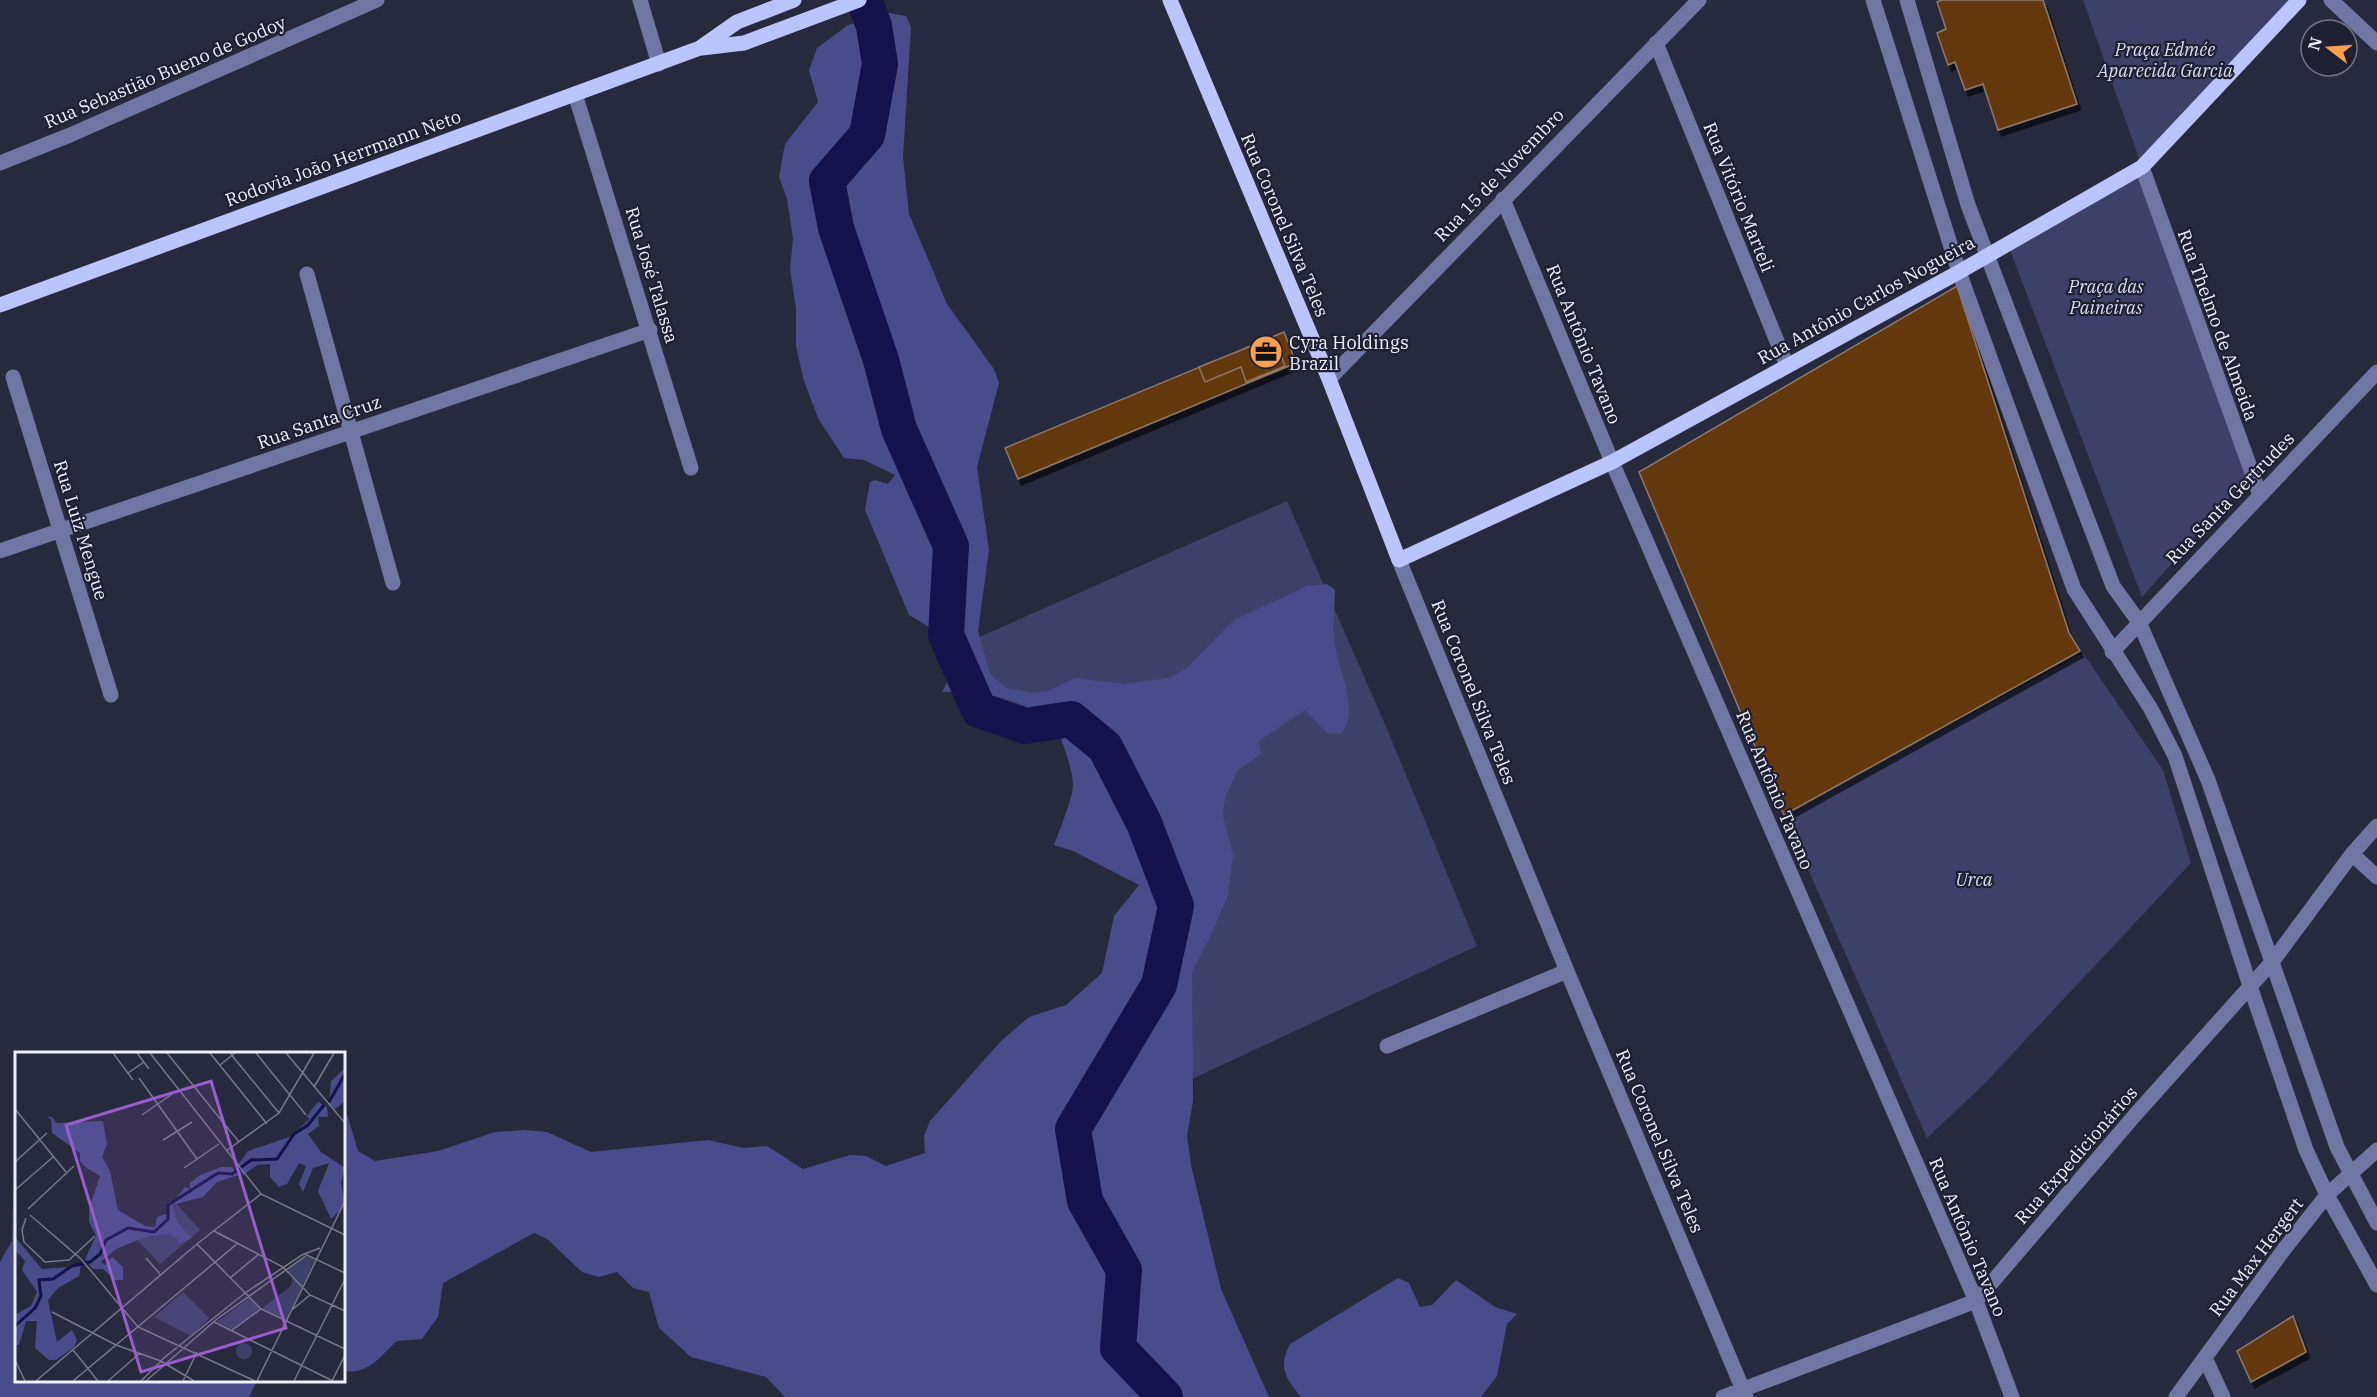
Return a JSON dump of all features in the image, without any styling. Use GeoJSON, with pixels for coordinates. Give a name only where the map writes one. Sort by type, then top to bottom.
{"type":"FeatureCollection","features":[{"type":"Feature","properties":{"kind":"main road","name":"Rodovia João Herrmann Neto"},"geometry":{"type":"LineString","coordinates":[[0,305],[700,48],[737,22],[794,0]]}},
{"type":"Feature","properties":{"kind":"main road","name":"Rodovia João Herrmann Neto"},"geometry":{"type":"LineString","coordinates":[[700,48],[744,43],[859,0]]}},
{"type":"Feature","properties":{"kind":"main road","name":"Rua Coronel Silva Teles"},"geometry":{"type":"LineString","coordinates":[[1170,0],[1329,379],[1399,560]]}},
{"type":"Feature","properties":{"kind":"main road","name":"Rua Antônio Carlos Nogueira"},"geometry":{"type":"LineString","coordinates":[[1399,560],[1612,462],[1959,272],[2142,167],[2299,0]]}},
{"type":"Feature","properties":{"kind":"street","name":"Rua Sebastião Bueno de Godoy"},"geometry":{"type":"LineString","coordinates":[[0,163],[70,135],[377,0]]}},
{"type":"Feature","properties":{"kind":"street"},"geometry":{"type":"LineString","coordinates":[[640,0],[658,64]]}},
{"type":"Feature","properties":{"kind":"street","name":"Rua 15 de Novembro"},"geometry":{"type":"LineString","coordinates":[[1329,379],[1699,0]]}},
{"type":"Feature","properties":{"kind":"street"},"geometry":{"type":"LineString","coordinates":[[1873,0],[1959,272],[2074,589],[2155,717],[2175,756],[2306,1150],[2327,1196],[2377,1285]]}},
{"type":"Feature","properties":{"kind":"street"},"geometry":{"type":"LineString","coordinates":[[1907,0],[1968,205],[2113,586],[2139,621],[2208,780],[2337,1148],[2352,1172],[2377,1223]]}},
{"type":"Feature","properties":{"kind":"street"},"geometry":{"type":"LineString","coordinates":[[2331,0],[2377,43]]}},
{"type":"Feature","properties":{"kind":"street","name":"Rua Vitório Marteli"},"geometry":{"type":"LineString","coordinates":[[1656,43],[1787,366]]}},
{"type":"Feature","properties":{"kind":"street","name":"Rua José Talassa"},"geometry":{"type":"LineString","coordinates":[[575,94],[691,468]]}},
{"type":"Feature","properties":{"kind":"street","name":"Rua Thelmo de Almeida"},"geometry":{"type":"LineString","coordinates":[[2142,167],[2260,495]]}},
{"type":"Feature","properties":{"kind":"street","name":"Rua Antônio Tavano"},"geometry":{"type":"LineString","coordinates":[[1503,199],[1612,462],[1976,1301],[2012,1397]]}},
{"type":"Feature","properties":{"kind":"street"},"geometry":{"type":"LineString","coordinates":[[307,274],[393,583]]}},
{"type":"Feature","properties":{"kind":"street","name":"Rua Santa Cruz"},"geometry":{"type":"LineString","coordinates":[[0,551],[650,330]]}},
{"type":"Feature","properties":{"kind":"street","name":"Rua Santa Gertrudes"},"geometry":{"type":"LineString","coordinates":[[2112,652],[2377,372]]}},
{"type":"Feature","properties":{"kind":"street","name":"Rua Luiz Mengue"},"geometry":{"type":"LineString","coordinates":[[13,377],[111,695]]}},
{"type":"Feature","properties":{"kind":"street","name":"Rua Coronel Silva Teles"},"geometry":{"type":"LineString","coordinates":[[1399,560],[1744,1393]]}},
{"type":"Feature","properties":{"kind":"street","name":"Rua Expedicionários"},"geometry":{"type":"LineString","coordinates":[[1723,1397],[1744,1393],[1976,1301],[2272,962],[2352,854],[2377,826]]}},
{"type":"Feature","properties":{"kind":"street"},"geometry":{"type":"LineString","coordinates":[[2352,854],[2377,877]]}},
{"type":"Feature","properties":{"kind":"street"},"geometry":{"type":"LineString","coordinates":[[1387,1046],[1567,970]]}},
{"type":"Feature","properties":{"kind":"street","name":"Rua Max Hergert"},"geometry":{"type":"LineString","coordinates":[[2176,1397],[2285,1248],[2327,1196],[2377,1150]]}},
{"type":"Feature","properties":{"kind":"street"},"geometry":{"type":"LineString","coordinates":[[2205,1358],[2223,1397]]}},
{"type":"Feature","properties":{"kind":"green space","name":"Praça Edmée Aparecida Garcia"},"geometry":{"type":"Polygon","coordinates":[[[2083,0],[2299,0],[2142,167],[2083,0]]]}},
{"type":"Feature","properties":{"kind":"green space","name":"Praça das Paineiras"},"geometry":{"type":"Polygon","coordinates":[[[2139,176],[2251,474],[2142,597],[2010,250],[2139,176]]]}},
{"type":"Feature","properties":{"kind":"green space"},"geometry":{"type":"Polygon","coordinates":[[[1287,501],[1384,722],[1477,946],[1087,1128],[1185,909],[1076,708],[1028,713],[987,705],[968,642],[1287,501]]]}},
{"type":"Feature","properties":{"kind":"green space","name":"Urca"},"geometry":{"type":"Polygon","coordinates":[[[2083,653],[2163,770],[2191,863],[1985,1083],[1927,1138],[1784,815],[2083,653]]]}},
{"type":"Feature","properties":{"kind":"shaded area"},"geometry":{"type":"Polygon","coordinates":[[[889,13],[906,16],[911,27],[903,157],[909,214],[947,304],[994,369],[999,383],[977,467],[989,550],[978,631],[990,674],[1007,688],[1033,693],[1048,691],[1075,678],[1124,684],[1169,678],[1186,669],[1234,620],[1307,586],[1327,584],[1335,590],[1334,638],[1349,703],[1346,725],[1341,734],[1327,733],[1305,710],[1259,741],[1261,754],[1238,770],[1225,798],[1223,816],[1233,855],[1228,895],[1192,972],[1193,1101],[1187,1135],[1191,1165],[1221,1289],[1269,1397],[785,1397],[766,1377],[691,1357],[659,1328],[649,1292],[633,1288],[617,1272],[599,1277],[582,1272],[547,1239],[534,1233],[443,1283],[438,1317],[422,1339],[397,1341],[374,1363],[361,1370],[345,1371],[345,1113],[358,1151],[375,1161],[438,1151],[495,1132],[525,1130],[547,1132],[591,1152],[708,1140],[743,1148],[767,1146],[803,1169],[850,1155],[866,1156],[886,1166],[925,1153],[924,1136],[930,1121],[1001,1041],[1029,1017],[1066,1005],[1102,973],[1114,916],[1139,885],[1073,851],[1054,845],[1069,804],[1073,783],[1061,739],[1048,719],[1024,705],[997,696],[969,692],[942,692],[956,666],[958,650],[951,640],[909,615],[865,510],[870,482],[875,480],[888,484],[895,475],[864,460],[844,458],[818,418],[804,381],[796,347],[796,309],[790,269],[793,239],[787,199],[779,177],[785,144],[818,102],[809,70],[817,48],[848,25],[889,13]]]}},
{"type":"Feature","properties":{"kind":"shaded area"},"geometry":{"type":"Polygon","coordinates":[[[15,1165],[15,1382],[256,1382],[249,1397],[0,1397],[0,1262],[12,1241],[15,1165]]]}},
{"type":"Feature","properties":{"kind":"shaded area"},"geometry":{"type":"Polygon","coordinates":[[[1398,1278],[1409,1283],[1420,1307],[1432,1305],[1456,1280],[1495,1307],[1517,1314],[1507,1324],[1497,1376],[1481,1397],[1301,1397],[1285,1372],[1284,1360],[1290,1344],[1398,1278]]]}},
{"type":"Feature","properties":{"kind":"building"},"geometry":{"type":"Polygon","coordinates":[[[1942,0],[2043,0],[2077,104],[1998,130],[1983,84],[1965,90],[1955,62],[1948,65],[1937,33],[1946,29],[1937,2],[1942,0]]]}},
{"type":"Feature","properties":{"kind":"building"},"geometry":{"type":"Polygon","coordinates":[[[1957,286],[2069,633],[2080,651],[1784,815],[1639,472],[1957,286]]]}},
{"type":"Feature","properties":{"kind":"building"},"geometry":{"type":"Polygon","coordinates":[[[1284,332],[1296,363],[1018,479],[1005,448],[1284,332]]]}},
{"type":"Feature","properties":{"kind":"building"},"geometry":{"type":"Polygon","coordinates":[[[1274,337],[1285,366],[1246,382],[1241,367],[1205,382],[1199,367],[1274,337]]]}},
{"type":"Feature","properties":{"kind":"building"},"geometry":{"type":"Polygon","coordinates":[[[2293,1316],[2306,1352],[2251,1382],[2237,1351],[2293,1316]]]}},
{"type":"Feature","properties":{"kind":"waterway"},"geometry":{"type":"LineString","coordinates":[[864,0],[874,26],[880,64],[867,135],[827,181],[836,228],[881,360],[899,429],[951,546],[946,635],[979,710],[1025,726],[1071,719],[1105,747],[1144,823],[1176,906],[1159,985],[1073,1129],[1085,1201],[1124,1270],[1118,1348],[1165,1397]]}},
{"type":"Feature","properties":{"kind":"place","name":"Cyra Holdings Brazil"},"geometry":{"type":"Point","coordinates":[1266,352]}}]}
